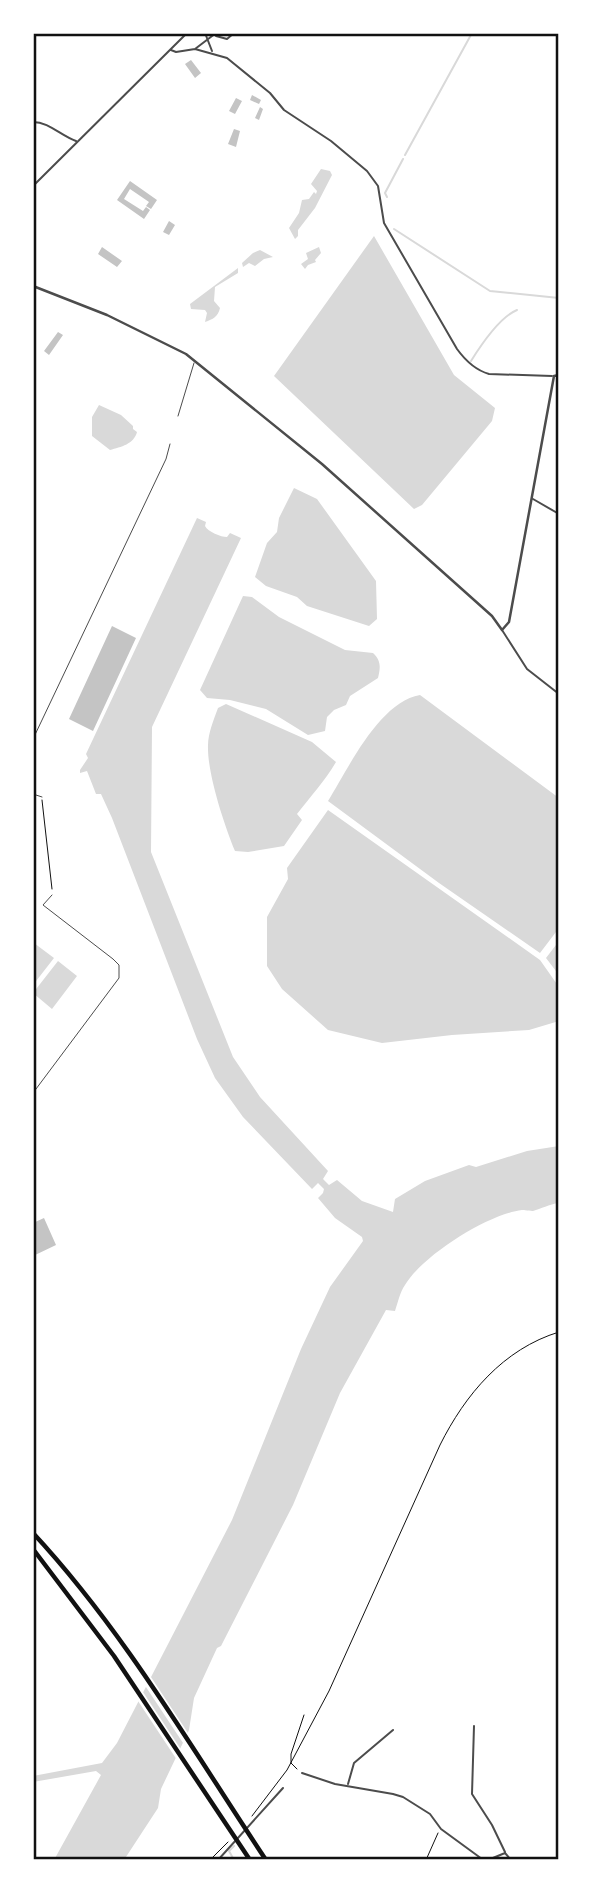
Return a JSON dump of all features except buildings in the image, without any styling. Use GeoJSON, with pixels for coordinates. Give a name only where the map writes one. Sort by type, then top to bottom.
{"type":"FeatureCollection","features":[{"type":"Feature","properties":{"kind":"highway"},"geometry":{"type":"LineString","coordinates":[[33,1533],[60,1563],[125,1648],[266,1860]]}},
{"type":"Feature","properties":{"kind":"highway"},"geometry":{"type":"LineString","coordinates":[[33,1549],[114,1656],[250,1860]]}},
{"type":"Feature","properties":{"kind":"street"},"geometry":{"type":"LineString","coordinates":[[205,33],[212,52]]}},
{"type":"Feature","properties":{"kind":"street"},"geometry":{"type":"LineString","coordinates":[[195,49],[216,34],[227,39],[234,33]]}},
{"type":"Feature","properties":{"kind":"street"},"geometry":{"type":"LineString","coordinates":[[33,186],[186,34]]}},
{"type":"Feature","properties":{"kind":"street"},"geometry":{"type":"LineString","coordinates":[[171,50],[176,52],[195,49],[227,58],[246,72],[284,110],[331,141],[371,176],[378,186],[384,223],[466,360],[489,374],[556,375],[508,623],[502,630]]}},
{"type":"Feature","properties":{"kind":"street"},"geometry":{"type":"LineString","coordinates":[[33,122],[41,122],[64,137],[78,142]]}},
{"type":"Feature","properties":{"kind":"street"},"geometry":{"type":"LineString","coordinates":[[33,286],[107,315],[175,347],[195,361],[359,496],[492,616],[527,668],[559,694]]}},
{"type":"Feature","properties":{"kind":"street"},"geometry":{"type":"LineString","coordinates":[[532,499],[559,514]]}},
{"type":"Feature","properties":{"kind":"street"},"geometry":{"type":"LineString","coordinates":[[474,1726],[472,1794],[511,1860]]}},
{"type":"Feature","properties":{"kind":"street"},"geometry":{"type":"LineString","coordinates":[[348,1786],[354,1763],[393,1730]]}},
{"type":"Feature","properties":{"kind":"street"},"geometry":{"type":"LineString","coordinates":[[302,1773],[335,1784],[403,1797],[430,1814],[441,1829],[482,1859],[488,1860],[505,1853]]}},
{"type":"Feature","properties":{"kind":"street"},"geometry":{"type":"LineString","coordinates":[[218,1860],[283,1788]]}},
{"type":"Feature","properties":{"kind":"lane"},"geometry":{"type":"LineString","coordinates":[[178,416],[195,361]]}},
{"type":"Feature","properties":{"kind":"lane"},"geometry":{"type":"LineString","coordinates":[[33,739],[166,459],[170,444]]}},
{"type":"Feature","properties":{"kind":"lane"},"geometry":{"type":"LineString","coordinates":[[33,794],[42,797]]}},
{"type":"Feature","properties":{"kind":"lane"},"geometry":{"type":"LineString","coordinates":[[33,1093],[119,978],[119,965],[113,959],[43,905],[52,895]]}},
{"type":"Feature","properties":{"kind":"path"},"geometry":{"type":"LineString","coordinates":[[42,797],[52,895]]}},
{"type":"Feature","properties":{"kind":"path"},"geometry":{"type":"LineString","coordinates":[[278,1783],[328,1691],[451,1424],[472,1394],[500,1364],[527,1345],[559,1332]]}},
{"type":"Feature","properties":{"kind":"path"},"geometry":{"type":"LineString","coordinates":[[302,1773],[291,1763],[291,1754],[304,1715]]}},
{"type":"Feature","properties":{"kind":"path"},"geometry":{"type":"LineString","coordinates":[[426,1860],[441,1829]]}},
{"type":"Feature","properties":{"kind":"shaded area"},"geometry":{"type":"Polygon","coordinates":[[[321,169],[330,171],[332,175],[295,239],[289,228],[299,213],[302,200],[309,199],[314,192],[316,194],[317,191],[311,184],[321,169]]]}},
{"type":"Feature","properties":{"kind":"shaded area"},"geometry":{"type":"Polygon","coordinates":[[[374,236],[454,375],[495,408],[492,421],[422,505],[414,509],[274,376],[374,236]]]}},
{"type":"Feature","properties":{"kind":"shaded area"},"geometry":{"type":"Polygon","coordinates":[[[319,247],[321,253],[316,262],[305,269],[301,264],[308,259],[306,253],[319,247]]]}},
{"type":"Feature","properties":{"kind":"shaded area"},"geometry":{"type":"Polygon","coordinates":[[[260,250],[273,257],[264,259],[255,266],[249,263],[243,267],[242,263],[260,250]]]}},
{"type":"Feature","properties":{"kind":"shaded area"},"geometry":{"type":"Polygon","coordinates":[[[238,268],[238,273],[215,287],[214,301],[220,308],[215,317],[205,322],[205,310],[191,309],[190,304],[238,268]]]}},
{"type":"Feature","properties":{"kind":"shaded area"},"geometry":{"type":"Polygon","coordinates":[[[99,405],[121,415],[133,426],[137,432],[133,439],[110,450],[92,436],[92,417],[99,405]]]}},
{"type":"Feature","properties":{"kind":"shaded area"},"geometry":{"type":"Polygon","coordinates":[[[294,488],[317,499],[376,581],[377,619],[369,626],[307,606],[297,597],[266,586],[255,577],[267,543],[277,532],[279,518],[294,488]]]}},
{"type":"Feature","properties":{"kind":"shaded area"},"geometry":{"type":"Polygon","coordinates":[[[197,518],[206,522],[205,526],[215,534],[227,537],[230,533],[241,538],[152,727],[151,852],[233,1057],[260,1097],[328,1171],[323,1179],[329,1185],[337,1180],[362,1201],[393,1212],[395,1199],[425,1181],[469,1165],[476,1167],[527,1151],[559,1146],[559,1203],[533,1211],[508,1213],[475,1228],[426,1262],[405,1285],[395,1311],[386,1310],[340,1393],[293,1505],[221,1646],[217,1648],[194,1698],[189,1730],[161,1789],[158,1808],[124,1860],[54,1860],[101,1775],[96,1771],[33,1782],[33,1776],[102,1763],[117,1743],[232,1520],[301,1349],[330,1287],[363,1241],[362,1237],[335,1218],[318,1198],[324,1189],[318,1183],[312,1189],[243,1117],[215,1078],[197,1039],[112,818],[101,794],[96,794],[87,771],[80,773],[88,758],[86,754],[197,518]]]}},
{"type":"Feature","properties":{"kind":"shaded area"},"geometry":{"type":"Polygon","coordinates":[[[243,596],[252,597],[279,617],[345,650],[373,653],[378,659],[378,678],[350,696],[346,705],[334,710],[327,717],[325,731],[308,735],[266,709],[230,700],[207,698],[200,690],[243,596]]]}},
{"type":"Feature","properties":{"kind":"shaded area"},"geometry":{"type":"Polygon","coordinates":[[[420,695],[559,798],[559,928],[540,953],[328,801],[378,723],[405,700],[420,695]]]}},
{"type":"Feature","properties":{"kind":"shaded area"},"geometry":{"type":"Polygon","coordinates":[[[226,704],[312,742],[336,762],[297,814],[302,820],[284,846],[248,852],[235,851],[217,798],[208,756],[208,740],[213,721],[218,708],[226,704]]]}},
{"type":"Feature","properties":{"kind":"shaded area"},"geometry":{"type":"Polygon","coordinates":[[[328,810],[540,960],[559,987],[559,1021],[529,1030],[382,1043],[328,1030],[282,989],[267,966],[267,917],[288,879],[287,868],[328,810]]]}},
{"type":"Feature","properties":{"kind":"shaded area"},"geometry":{"type":"Polygon","coordinates":[[[559,941],[559,975],[546,958],[559,941]]]}},
{"type":"Feature","properties":{"kind":"shaded area"},"geometry":{"type":"Polygon","coordinates":[[[34,943],[54,958],[33,985],[33,945],[34,943]]]}},
{"type":"Feature","properties":{"kind":"shaded area"},"geometry":{"type":"Polygon","coordinates":[[[58,961],[77,976],[52,1009],[33,993],[58,961]]]}},
{"type":"Feature","properties":{"kind":"pier"},"geometry":{"type":"Polygon","coordinates":[[[149,1674],[190,1736],[185,1746],[144,1684],[149,1674]]]}},
{"type":"Feature","properties":{"kind":"pier"},"geometry":{"type":"Polygon","coordinates":[[[141,1689],[182,1751],[177,1760],[136,1698],[141,1689]]]}},
{"type":"Feature","properties":{"kind":"waterway"},"geometry":{"type":"LineString","coordinates":[[405,155],[472,33]]}},
{"type":"Feature","properties":{"kind":"waterway"},"geometry":{"type":"LineString","coordinates":[[387,197],[385,193],[403,159]]}},
{"type":"Feature","properties":{"kind":"waterway"},"geometry":{"type":"LineString","coordinates":[[394,229],[490,291],[559,298]]}},
{"type":"Feature","properties":{"kind":"waterway"},"geometry":{"type":"LineString","coordinates":[[471,361],[498,325],[517,310]]}},
{"type":"Feature","properties":{"kind":"waterway"},"geometry":{"type":"LineString","coordinates":[[234,1846],[229,1851],[234,1860]]}}]}
